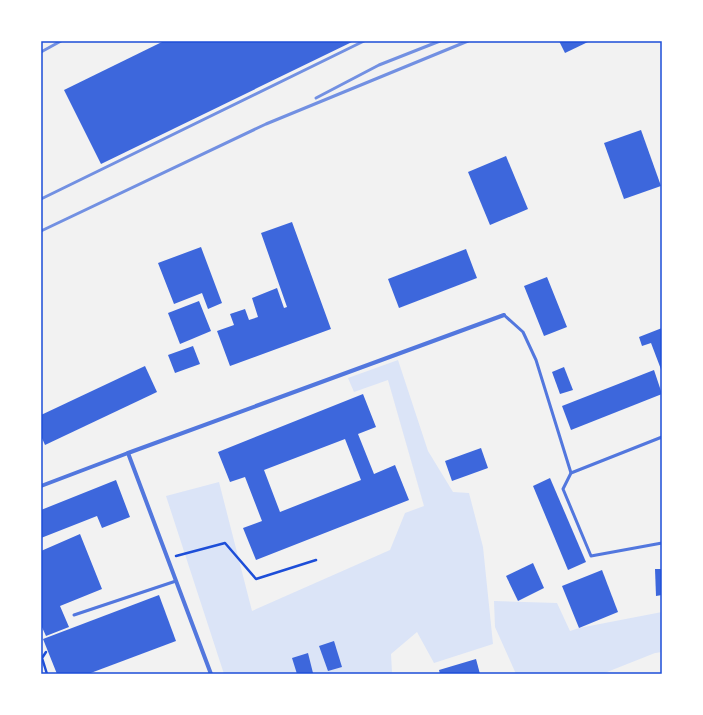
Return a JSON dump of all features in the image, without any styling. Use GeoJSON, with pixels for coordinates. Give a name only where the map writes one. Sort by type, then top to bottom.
{"type":"FeatureCollection","features":[{"type":"Feature","properties":{"kind":"street"},"geometry":{"type":"LineString","coordinates":[[41,486],[504,315]]}},
{"type":"Feature","properties":{"kind":"street"},"geometry":{"type":"LineString","coordinates":[[128,453],[211,674]]}},
{"type":"Feature","properties":{"kind":"lane"},"geometry":{"type":"LineString","coordinates":[[504,315],[523,332],[536,360],[571,473]]}},
{"type":"Feature","properties":{"kind":"lane"},"geometry":{"type":"LineString","coordinates":[[662,437],[571,473],[563,489],[591,556],[662,543]]}},
{"type":"Feature","properties":{"kind":"lane"},"geometry":{"type":"LineString","coordinates":[[74,615],[176,581]]}},
{"type":"Feature","properties":{"kind":"path"},"geometry":{"type":"LineString","coordinates":[[168,558],[225,543],[256,580],[316,560]]}},
{"type":"Feature","properties":{"kind":"path"},"geometry":{"type":"LineString","coordinates":[[46,652],[42,658],[47,674]]}},
{"type":"Feature","properties":{"kind":"shaded area"},"geometry":{"type":"Polygon","coordinates":[[[398,360],[428,451],[453,492],[469,493],[483,547],[493,644],[434,663],[417,632],[391,654],[392,672],[388,674],[224,674],[166,496],[219,482],[252,611],[390,550],[405,513],[424,506],[388,380],[354,392],[348,378],[398,360]]]}},
{"type":"Feature","properties":{"kind":"shaded area"},"geometry":{"type":"Polygon","coordinates":[[[494,601],[557,603],[570,631],[662,612],[662,652],[655,653],[602,674],[516,674],[495,627],[494,601]]]}},
{"type":"Feature","properties":{"kind":"building"},"geometry":{"type":"Polygon","coordinates":[[[164,41],[354,41],[101,164],[64,90],[164,41]]]}},
{"type":"Feature","properties":{"kind":"building"},"geometry":{"type":"Polygon","coordinates":[[[559,41],[590,41],[565,53],[559,41]]]}},
{"type":"Feature","properties":{"kind":"building"},"geometry":{"type":"Polygon","coordinates":[[[641,130],[661,186],[624,199],[604,143],[641,130]]]}},
{"type":"Feature","properties":{"kind":"building"},"geometry":{"type":"Polygon","coordinates":[[[506,156],[528,209],[490,225],[468,172],[506,156]]]}},
{"type":"Feature","properties":{"kind":"building"},"geometry":{"type":"Polygon","coordinates":[[[292,222],[331,329],[230,366],[217,331],[234,325],[230,314],[245,309],[249,320],[258,317],[252,298],[277,288],[284,308],[287,307],[261,233],[292,222]]]}},
{"type":"Feature","properties":{"kind":"building"},"geometry":{"type":"Polygon","coordinates":[[[201,247],[222,303],[208,309],[202,293],[174,304],[158,263],[201,247]]]}},
{"type":"Feature","properties":{"kind":"building"},"geometry":{"type":"Polygon","coordinates":[[[466,249],[477,278],[399,308],[388,279],[466,249]]]}},
{"type":"Feature","properties":{"kind":"building"},"geometry":{"type":"Polygon","coordinates":[[[547,277],[567,327],[544,336],[524,286],[547,277]]]}},
{"type":"Feature","properties":{"kind":"building"},"geometry":{"type":"Polygon","coordinates":[[[199,301],[211,331],[180,344],[168,313],[199,301]]]}},
{"type":"Feature","properties":{"kind":"building"},"geometry":{"type":"Polygon","coordinates":[[[662,328],[662,372],[651,343],[642,346],[639,337],[662,328]]]}},
{"type":"Feature","properties":{"kind":"building"},"geometry":{"type":"Polygon","coordinates":[[[193,346],[200,364],[175,373],[168,355],[193,346]]]}},
{"type":"Feature","properties":{"kind":"building"},"geometry":{"type":"Polygon","coordinates":[[[145,366],[157,392],[45,445],[41,436],[41,415],[145,366]]]}},
{"type":"Feature","properties":{"kind":"building"},"geometry":{"type":"Polygon","coordinates":[[[564,367],[573,390],[560,394],[552,372],[564,367]]]}},
{"type":"Feature","properties":{"kind":"building"},"geometry":{"type":"Polygon","coordinates":[[[654,370],[662,394],[571,430],[562,406],[654,370]]]}},
{"type":"Feature","properties":{"kind":"building"},"geometry":{"type":"Polygon","coordinates":[[[363,394],[376,427],[358,434],[374,474],[395,465],[409,500],[256,560],[243,528],[262,521],[245,477],[230,482],[218,452],[363,394]],[[345,439],[264,470],[280,512],[361,480],[345,439]]]}},
{"type":"Feature","properties":{"kind":"building"},"geometry":{"type":"Polygon","coordinates":[[[481,448],[488,468],[452,481],[445,461],[481,448]]]}},
{"type":"Feature","properties":{"kind":"building"},"geometry":{"type":"Polygon","coordinates":[[[550,478],[586,562],[568,570],[533,486],[550,478]]]}},
{"type":"Feature","properties":{"kind":"building"},"geometry":{"type":"Polygon","coordinates":[[[116,480],[130,517],[102,528],[97,516],[41,538],[41,510],[116,480]]]}},
{"type":"Feature","properties":{"kind":"building"},"geometry":{"type":"Polygon","coordinates":[[[80,534],[102,589],[60,606],[69,627],[46,636],[41,625],[41,551],[80,534]]]}},
{"type":"Feature","properties":{"kind":"building"},"geometry":{"type":"Polygon","coordinates":[[[533,563],[544,588],[518,601],[506,576],[533,563]]]}},
{"type":"Feature","properties":{"kind":"building"},"geometry":{"type":"Polygon","coordinates":[[[655,569],[662,569],[662,595],[656,596],[655,569]]]}},
{"type":"Feature","properties":{"kind":"building"},"geometry":{"type":"Polygon","coordinates":[[[602,570],[618,612],[579,628],[562,586],[602,570]]]}},
{"type":"Feature","properties":{"kind":"building"},"geometry":{"type":"Polygon","coordinates":[[[159,595],[176,641],[88,674],[57,674],[43,639],[159,595]]]}},
{"type":"Feature","properties":{"kind":"building"},"geometry":{"type":"Polygon","coordinates":[[[334,641],[342,667],[328,671],[319,646],[334,641]]]}},
{"type":"Feature","properties":{"kind":"building"},"geometry":{"type":"Polygon","coordinates":[[[308,653],[313,673],[297,674],[292,658],[308,653]]]}},
{"type":"Feature","properties":{"kind":"building"},"geometry":{"type":"Polygon","coordinates":[[[476,659],[480,674],[440,674],[439,670],[476,659]]]}},
{"type":"Feature","properties":{"kind":"railway"},"geometry":{"type":"LineString","coordinates":[[41,52],[61,41]]}},
{"type":"Feature","properties":{"kind":"railway"},"geometry":{"type":"LineString","coordinates":[[41,199],[364,41]]}},
{"type":"Feature","properties":{"kind":"railway"},"geometry":{"type":"LineString","coordinates":[[316,98],[379,65],[440,41]]}},
{"type":"Feature","properties":{"kind":"railway"},"geometry":{"type":"LineString","coordinates":[[41,231],[266,124],[468,41]]}}]}
